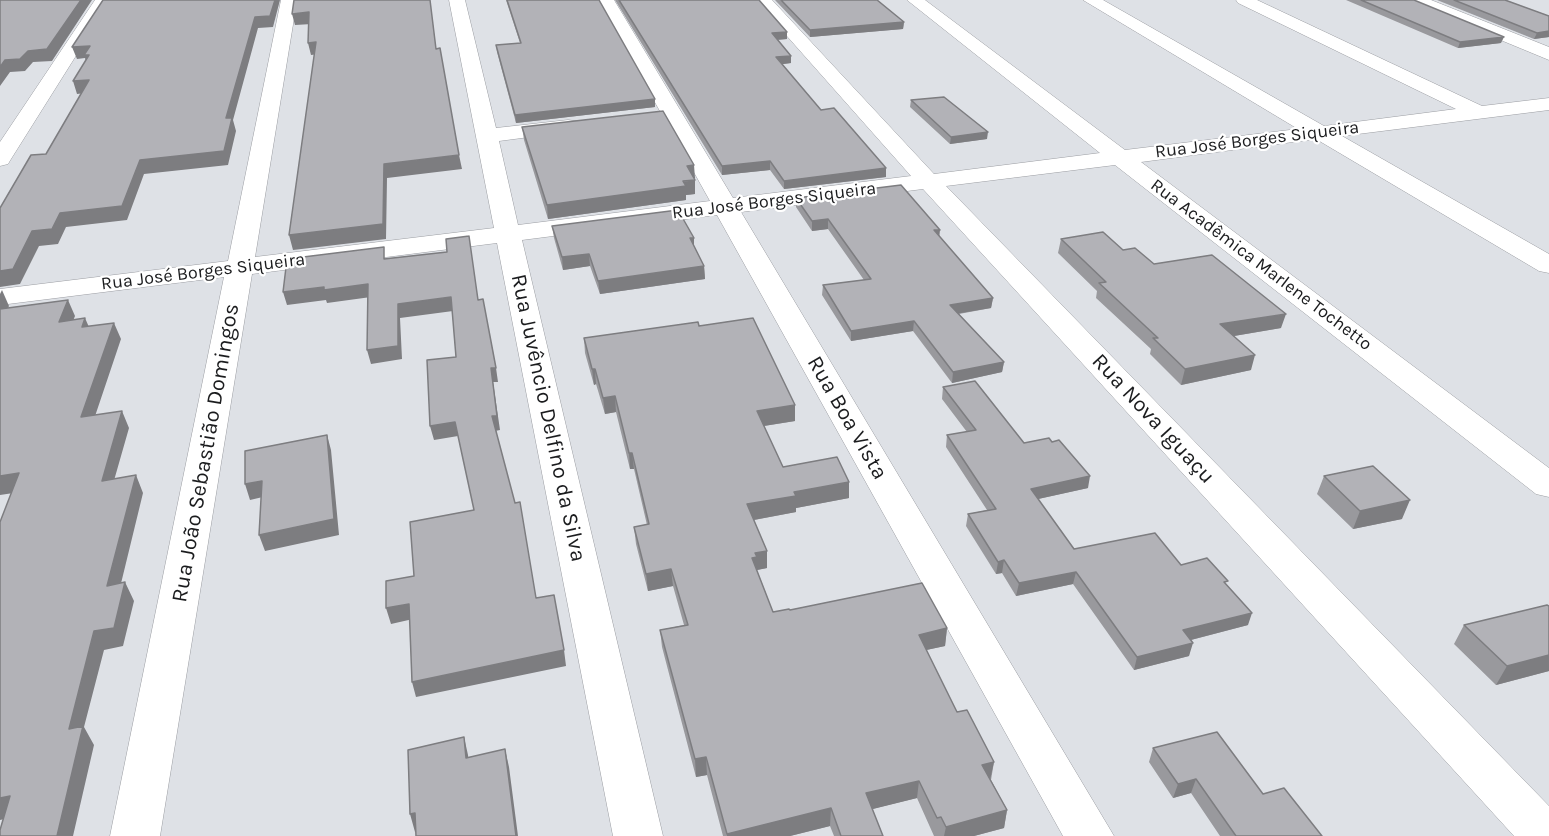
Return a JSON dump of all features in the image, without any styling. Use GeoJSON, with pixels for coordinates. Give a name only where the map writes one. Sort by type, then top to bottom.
{"type":"FeatureCollection","features":[{"type":"Feature","properties":{"kind":"street"},"geometry":{"type":"LineString","coordinates":[[0,159],[103,0]]}},
{"type":"Feature","properties":{"kind":"street","name":"Rua João Sebastião Domingos"},"geometry":{"type":"LineString","coordinates":[[135,836],[289,0]]}},
{"type":"Feature","properties":{"kind":"street","name":"Rua Juvêncio Delfino da Silva"},"geometry":{"type":"LineString","coordinates":[[457,0],[638,836]]}},
{"type":"Feature","properties":{"kind":"street","name":"Rua Boa Vista"},"geometry":{"type":"LineString","coordinates":[[606,0],[1089,836]]}},
{"type":"Feature","properties":{"kind":"street","name":"Rua Nova Iguaçu"},"geometry":{"type":"LineString","coordinates":[[763,0],[928,182],[1546,836]]}},
{"type":"Feature","properties":{"kind":"street","name":"Rua Acadêmica Marlene Tochetto"},"geometry":{"type":"LineString","coordinates":[[915,0],[1549,486]]}},
{"type":"Feature","properties":{"kind":"street"},"geometry":{"type":"LineString","coordinates":[[1091,0],[1549,265]]}},
{"type":"Feature","properties":{"kind":"street"},"geometry":{"type":"LineString","coordinates":[[1244,0],[1480,113]]}},
{"type":"Feature","properties":{"kind":"street"},"geometry":{"type":"LineString","coordinates":[[1417,0],[1549,54]]}},
{"type":"Feature","properties":{"kind":"street","name":"Rua José Borges Siqueira"},"geometry":{"type":"LineString","coordinates":[[0,297],[1549,104]]}},
{"type":"Feature","properties":{"kind":"street"},"geometry":{"type":"LineString","coordinates":[[648,116],[671,114]]}},
{"type":"Feature","properties":{"kind":"street"},"geometry":{"type":"LineString","coordinates":[[487,136],[591,123]]}},
{"type":"Feature","properties":{"kind":"building"},"geometry":{"type":"Polygon","coordinates":[[[0,0],[81,0],[47,49],[28,51],[20,59],[5,60],[0,67],[0,0]]]}},
{"type":"Feature","properties":{"kind":"building"},"geometry":{"type":"Polygon","coordinates":[[[103,0],[275,0],[270,16],[255,17],[226,118],[232,118],[224,151],[140,160],[122,206],[60,213],[52,229],[32,231],[13,269],[0,271],[0,208],[31,155],[46,154],[89,80],[73,81],[89,55],[84,55],[90,46],[72,47],[103,0]]]}},
{"type":"Feature","properties":{"kind":"building"},"geometry":{"type":"Polygon","coordinates":[[[294,0],[430,0],[436,49],[440,48],[459,155],[384,164],[383,224],[289,235],[316,42],[308,43],[309,12],[292,14],[294,0]]]}},
{"type":"Feature","properties":{"kind":"building"},"geometry":{"type":"Polygon","coordinates":[[[507,0],[599,0],[655,99],[515,115],[496,45],[521,43],[507,0]]]}},
{"type":"Feature","properties":{"kind":"building"},"geometry":{"type":"Polygon","coordinates":[[[619,0],[759,0],[787,32],[772,33],[791,56],[776,57],[821,110],[834,108],[886,168],[784,181],[770,161],[722,166],[619,0]]]}},
{"type":"Feature","properties":{"kind":"building"},"geometry":{"type":"Polygon","coordinates":[[[781,0],[877,0],[904,22],[810,30],[781,0]]]}},
{"type":"Feature","properties":{"kind":"building"},"geometry":{"type":"Polygon","coordinates":[[[1361,0],[1414,0],[1504,37],[1460,42],[1361,0]]]}},
{"type":"Feature","properties":{"kind":"building"},"geometry":{"type":"Polygon","coordinates":[[[1454,0],[1505,0],[1549,16],[1549,31],[1537,33],[1454,0]]]}},
{"type":"Feature","properties":{"kind":"building"},"geometry":{"type":"Polygon","coordinates":[[[944,97],[988,132],[951,137],[911,100],[944,97]]]}},
{"type":"Feature","properties":{"kind":"building"},"geometry":{"type":"Polygon","coordinates":[[[663,111],[694,165],[687,166],[695,180],[683,181],[686,186],[547,205],[522,127],[663,111]]]}},
{"type":"Feature","properties":{"kind":"building"},"geometry":{"type":"Polygon","coordinates":[[[901,185],[940,230],[934,230],[993,298],[950,305],[1004,362],[953,372],[914,321],[851,331],[823,285],[871,279],[828,219],[812,221],[796,198],[901,185]]]}},
{"type":"Feature","properties":{"kind":"building"},"geometry":{"type":"Polygon","coordinates":[[[678,210],[694,238],[690,238],[704,266],[598,281],[589,254],[562,257],[552,226],[678,210]]]}},
{"type":"Feature","properties":{"kind":"building"},"geometry":{"type":"Polygon","coordinates":[[[1103,232],[1123,250],[1135,248],[1154,264],[1212,255],[1286,314],[1220,324],[1255,355],[1185,369],[1153,338],[1158,338],[1099,283],[1106,282],[1061,239],[1103,232]]]}},
{"type":"Feature","properties":{"kind":"building"},"geometry":{"type":"Polygon","coordinates":[[[469,236],[478,300],[483,299],[496,368],[491,368],[497,416],[492,416],[515,503],[520,502],[536,598],[554,595],[564,650],[412,682],[409,604],[386,608],[386,581],[414,576],[410,522],[474,510],[455,422],[430,426],[427,360],[456,357],[451,297],[398,304],[398,346],[367,350],[368,284],[324,290],[324,287],[283,292],[287,259],[384,247],[384,259],[447,252],[446,239],[469,236]]]}},
{"type":"Feature","properties":{"kind":"building"},"geometry":{"type":"Polygon","coordinates":[[[68,300],[59,322],[85,318],[82,327],[114,323],[81,417],[122,411],[102,481],[136,475],[107,586],[125,582],[114,628],[94,631],[69,729],[83,726],[57,836],[0,836],[10,796],[0,798],[0,522],[19,473],[0,476],[0,309],[68,300]]]}},
{"type":"Feature","properties":{"kind":"building"},"geometry":{"type":"Polygon","coordinates":[[[753,318],[795,405],[757,411],[783,467],[837,457],[849,482],[794,492],[796,496],[747,504],[767,551],[755,553],[757,557],[752,558],[773,612],[922,583],[947,628],[919,635],[957,712],[967,710],[994,762],[982,765],[1007,810],[946,827],[941,817],[937,818],[919,781],[866,793],[883,836],[841,836],[831,808],[727,834],[706,757],[695,759],[660,630],[688,625],[671,569],[646,574],[634,527],[649,524],[632,453],[629,453],[615,396],[603,398],[584,338],[698,322],[699,326],[753,318]]]}},
{"type":"Feature","properties":{"kind":"building"},"geometry":{"type":"Polygon","coordinates":[[[975,381],[1024,443],[1049,438],[1052,442],[1059,440],[1090,476],[1031,489],[1074,549],[1155,533],[1181,565],[1207,558],[1228,581],[1224,582],[1252,613],[1183,630],[1193,643],[1137,657],[1076,572],[1019,583],[1004,560],[998,562],[968,514],[996,509],[947,435],[976,430],[943,387],[975,381]]]}},
{"type":"Feature","properties":{"kind":"building"},"geometry":{"type":"Polygon","coordinates":[[[327,435],[334,519],[259,535],[262,481],[245,484],[245,451],[327,435]]]}},
{"type":"Feature","properties":{"kind":"building"},"geometry":{"type":"Polygon","coordinates":[[[1373,466],[1410,500],[1360,511],[1324,476],[1373,466]]]}},
{"type":"Feature","properties":{"kind":"building"},"geometry":{"type":"Polygon","coordinates":[[[1549,606],[1549,655],[1507,666],[1464,625],[1549,606]]]}},
{"type":"Feature","properties":{"kind":"building"},"geometry":{"type":"Polygon","coordinates":[[[1217,732],[1263,794],[1284,788],[1322,836],[1236,836],[1196,779],[1178,784],[1153,748],[1217,732]]]}},
{"type":"Feature","properties":{"kind":"building"},"geometry":{"type":"Polygon","coordinates":[[[464,737],[466,758],[505,749],[516,836],[416,836],[415,813],[410,814],[408,750],[464,737]]]}}]}
